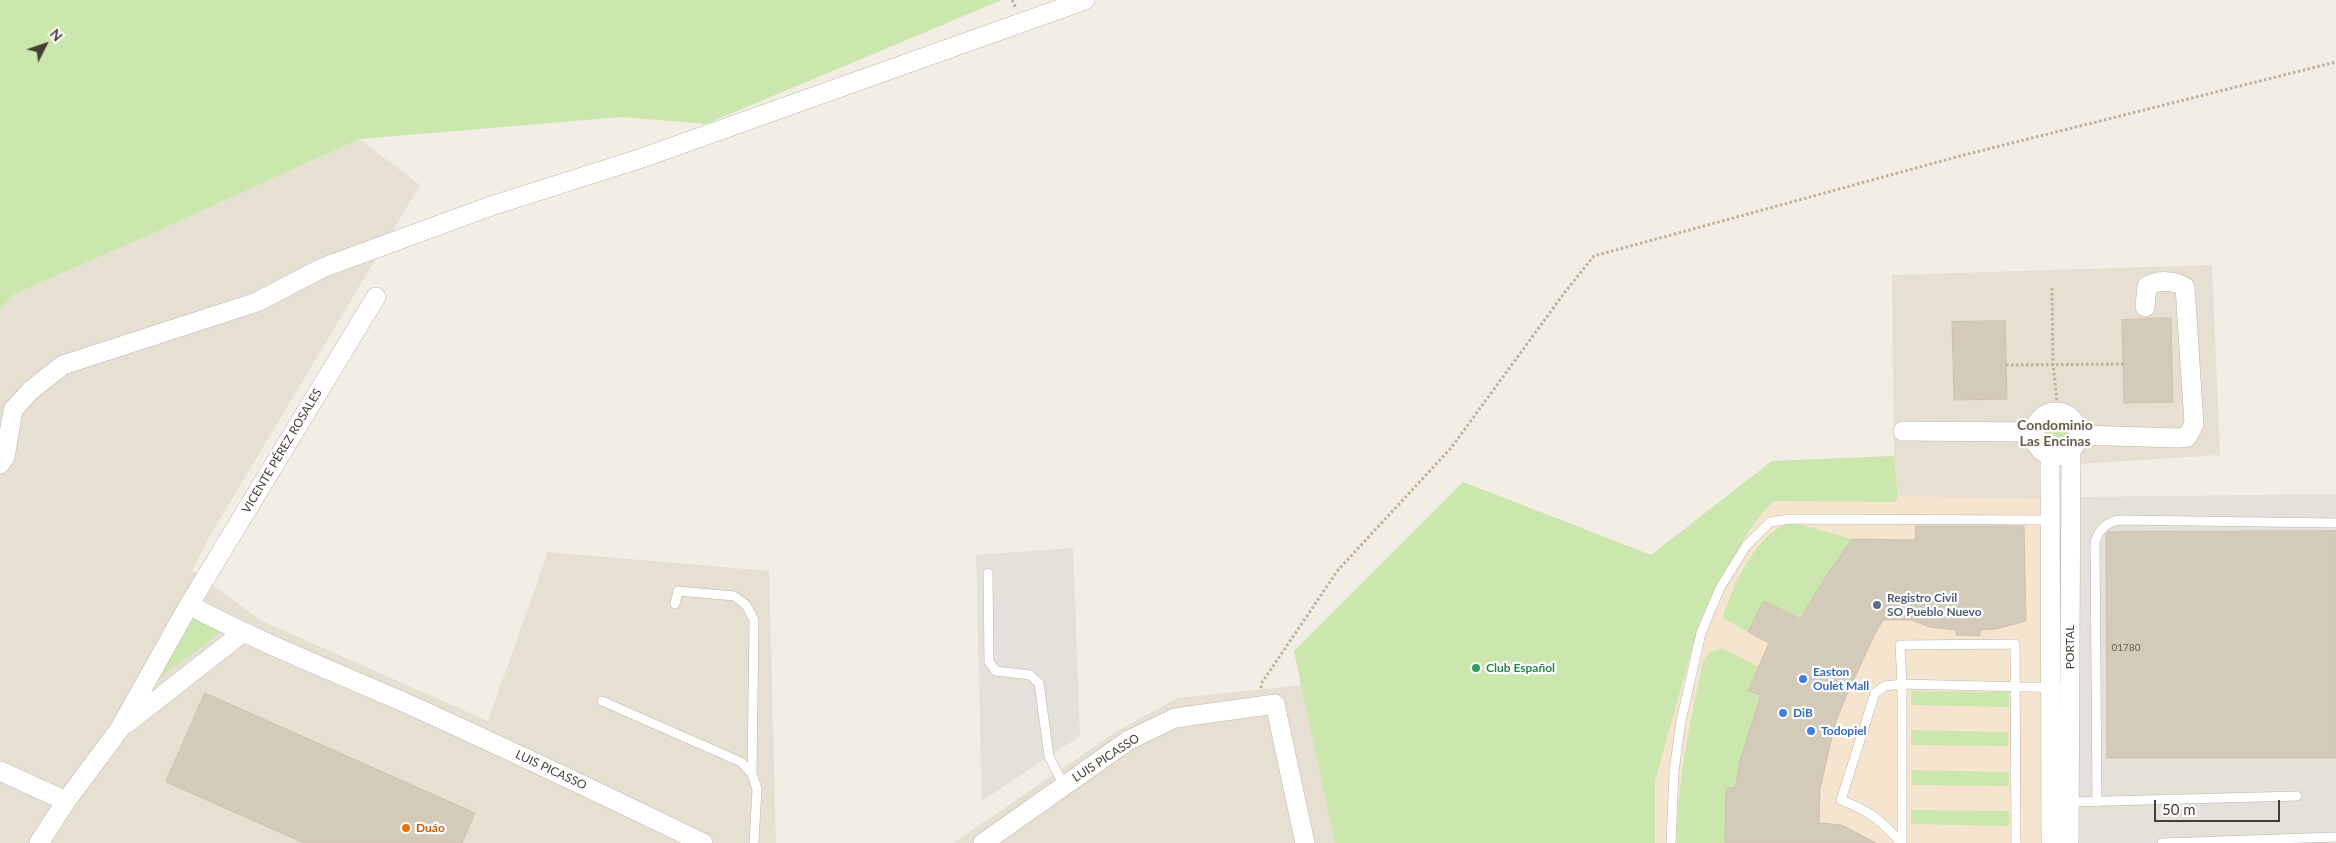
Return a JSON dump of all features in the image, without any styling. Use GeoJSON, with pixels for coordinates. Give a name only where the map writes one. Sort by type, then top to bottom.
{"type":"FeatureCollection","features":[{"type":"Feature","properties":{"kind":"street"},"geometry":{"type":"LineString","coordinates":[[0,464],[5,458],[13,410],[31,390],[63,365],[258,302],[322,268],[491,206],[642,158],[1084,0]]}},
{"type":"Feature","properties":{"kind":"street"},"geometry":{"type":"LineString","coordinates":[[2075,443],[2178,438],[2187,437],[2192,430],[2194,424],[2186,287],[2178,282],[2154,282],[2147,286],[2145,307]]}},
{"type":"Feature","properties":{"kind":"street","name":"VICENTE PÉREZ ROSALES"},"geometry":{"type":"LineString","coordinates":[[39,843],[66,801],[119,730],[189,605],[376,298]]}},
{"type":"Feature","properties":{"kind":"street"},"geometry":{"type":"LineString","coordinates":[[2058,412],[2070,417],[2078,428],[2075,443],[2063,455],[2050,455],[2040,448],[2035,432],[2040,420],[2051,413],[2058,412]]}},
{"type":"Feature","properties":{"kind":"street"},"geometry":{"type":"LineString","coordinates":[[1903,431],[2035,432]]}},
{"type":"Feature","properties":{"kind":"street","name":"PORTAL"},"geometry":{"type":"LineString","coordinates":[[2069,843],[2069,688],[2075,443]]}},
{"type":"Feature","properties":{"kind":"street","name":"PORTAL"},"geometry":{"type":"LineString","coordinates":[[2050,455],[2050,843]]}},
{"type":"Feature","properties":{"kind":"street"},"geometry":{"type":"LineString","coordinates":[[189,605],[242,633]]}},
{"type":"Feature","properties":{"kind":"street","name":"VICENTE PÉREZ ROSALES"},"geometry":{"type":"LineString","coordinates":[[119,730],[242,633]]}},
{"type":"Feature","properties":{"kind":"street","name":"LUIS PICASSO"},"geometry":{"type":"LineString","coordinates":[[242,633],[398,700],[703,843]]}},
{"type":"Feature","properties":{"kind":"street","name":"LUIS PICASSO"},"geometry":{"type":"LineString","coordinates":[[983,843],[1130,740],[1175,718],[1275,704],[1305,843]]}},
{"type":"Feature","properties":{"kind":"street"},"geometry":{"type":"LineString","coordinates":[[0,771],[66,801]]}},
{"type":"Feature","properties":{"kind":"lane"},"geometry":{"type":"LineString","coordinates":[[1671,843],[1674,771],[1681,721],[1701,633],[1720,588],[1746,546],[1770,522],[1790,519],[2051,520]]}},
{"type":"Feature","properties":{"kind":"lane"},"geometry":{"type":"LineString","coordinates":[[2097,802],[2095,542],[2100,530],[2109,523],[2120,520],[2336,524]]}},
{"type":"Feature","properties":{"kind":"lane"},"geometry":{"type":"LineString","coordinates":[[988,573],[989,662],[996,671],[1030,675],[1039,683],[1049,756],[1064,786]]}},
{"type":"Feature","properties":{"kind":"lane"},"geometry":{"type":"LineString","coordinates":[[675,604],[678,591],[734,596],[746,605],[754,620],[752,774],[757,789],[754,843]]}},
{"type":"Feature","properties":{"kind":"lane"},"geometry":{"type":"LineString","coordinates":[[1902,843],[1902,684],[1900,645],[2015,644],[2016,843]]}},
{"type":"Feature","properties":{"kind":"lane"},"geometry":{"type":"LineString","coordinates":[[1902,843],[1886,826],[1866,810],[1841,800],[1875,693],[1886,686],[1902,684],[2069,688]]}},
{"type":"Feature","properties":{"kind":"lane"},"geometry":{"type":"LineString","coordinates":[[602,701],[741,762],[752,774]]}},
{"type":"Feature","properties":{"kind":"lane"},"geometry":{"type":"LineString","coordinates":[[2070,802],[2297,796]]}},
{"type":"Feature","properties":{"kind":"lane"},"geometry":{"type":"LineString","coordinates":[[2162,843],[2336,837]]}},
{"type":"Feature","properties":{"kind":"path"},"geometry":{"type":"LineString","coordinates":[[1262,684],[1338,570],[1451,448],[1565,292],[1594,256],[1960,156],[2336,62]]}},
{"type":"Feature","properties":{"kind":"path"},"geometry":{"type":"LineString","coordinates":[[2052,288],[2053,364],[2058,412]]}},
{"type":"Feature","properties":{"kind":"path"},"geometry":{"type":"LineString","coordinates":[[2006,365],[2124,364]]}},
{"type":"Feature","properties":{"kind":"shaded area"},"geometry":{"type":"Polygon","coordinates":[[[359,139],[420,185],[211,534],[192,570],[262,621],[488,721],[548,552],[769,571],[776,843],[0,843],[0,311],[12,295],[145,237],[359,139]]]}},
{"type":"Feature","properties":{"kind":"shaded area"},"geometry":{"type":"Polygon","coordinates":[[[2212,265],[2220,455],[2080,464],[2080,497],[2336,843],[953,843],[1119,730],[1178,698],[1301,685],[1294,651],[1463,482],[1651,555],[1772,461],[1894,456],[1892,275],[2212,265]]]}},
{"type":"Feature","properties":{"kind":"shaded area"},"geometry":{"type":"Polygon","coordinates":[[[1894,456],[1899,496],[2043,499],[2041,843],[1655,843],[1653,640],[1772,461],[1894,456]]]}},
{"type":"Feature","properties":{"kind":"shaded area"},"geometry":{"type":"Polygon","coordinates":[[[2336,494],[2336,843],[2074,843],[2080,497],[2336,494]]]}},
{"type":"Feature","properties":{"kind":"shaded area"},"geometry":{"type":"Polygon","coordinates":[[[1073,548],[1080,736],[982,801],[976,555],[1073,548]]]}},
{"type":"Feature","properties":{"kind":"green space"},"geometry":{"type":"Polygon","coordinates":[[[0,0],[1002,0],[706,124],[621,117],[359,139],[145,237],[12,295],[0,311],[0,0]]]}},
{"type":"Feature","properties":{"kind":"green space"},"geometry":{"type":"Polygon","coordinates":[[[2053,420],[2063,424],[2067,434],[2063,444],[2053,448],[2043,444],[2039,434],[2043,424],[2053,420]]]}},
{"type":"Feature","properties":{"kind":"green space","name":"Club Español"},"geometry":{"type":"Polygon","coordinates":[[[1894,456],[1898,496],[1896,502],[1773,501],[1755,522],[1726,568],[1700,620],[1655,781],[1655,843],[1335,843],[1294,651],[1463,482],[1651,555],[1772,461],[1894,456]]]}},
{"type":"Feature","properties":{"kind":"green space"},"geometry":{"type":"Polygon","coordinates":[[[1794,523],[1852,539],[1799,619],[1764,601],[1748,632],[1723,618],[1740,576],[1758,546],[1781,527],[1794,523]]]}},
{"type":"Feature","properties":{"kind":"green space"},"geometry":{"type":"Polygon","coordinates":[[[193,614],[223,631],[155,681],[193,614]]]}},
{"type":"Feature","properties":{"kind":"green space"},"geometry":{"type":"Polygon","coordinates":[[[1722,648],[1759,667],[1761,695],[1735,788],[1726,788],[1725,843],[1677,843],[1682,774],[1703,662],[1710,652],[1722,648]]]}},
{"type":"Feature","properties":{"kind":"green space"},"geometry":{"type":"Polygon","coordinates":[[[1912,691],[2009,692],[2009,707],[1911,705],[1912,691]]]}},
{"type":"Feature","properties":{"kind":"green space"},"geometry":{"type":"Polygon","coordinates":[[[1911,730],[2008,732],[2008,746],[1911,745],[1911,730]]]}},
{"type":"Feature","properties":{"kind":"green space"},"geometry":{"type":"Polygon","coordinates":[[[1912,770],[2009,772],[2009,786],[1912,785],[1912,770]]]}},
{"type":"Feature","properties":{"kind":"green space"},"geometry":{"type":"Polygon","coordinates":[[[1911,810],[2009,811],[2009,826],[1911,824],[1911,810]]]}},
{"type":"Feature","properties":{"kind":"building"},"geometry":{"type":"Polygon","coordinates":[[[2171,318],[2173,402],[2124,403],[2122,320],[2171,318]]]}},
{"type":"Feature","properties":{"kind":"building"},"geometry":{"type":"Polygon","coordinates":[[[2005,321],[2007,399],[1954,400],[1952,322],[2005,321]]]}},
{"type":"Feature","properties":{"kind":"building","name":"Easton Oulet Mall"},"geometry":{"type":"Polygon","coordinates":[[[1916,526],[2024,526],[2026,621],[1996,629],[1980,630],[1980,636],[1956,635],[1956,630],[1930,627],[1911,620],[1883,620],[1847,694],[1835,724],[1820,789],[1819,823],[1842,825],[1876,843],[1725,843],[1726,788],[1735,788],[1740,761],[1761,695],[1748,691],[1769,643],[1748,632],[1764,601],[1800,619],[1852,539],[1915,540],[1916,526]]]}},
{"type":"Feature","properties":{"kind":"building"},"geometry":{"type":"Polygon","coordinates":[[[2336,531],[2336,758],[2107,758],[2106,534],[2108,532],[2336,531]]]}},
{"type":"Feature","properties":{"kind":"building"},"geometry":{"type":"Polygon","coordinates":[[[205,693],[475,813],[462,843],[304,843],[166,782],[205,693]]]}},
{"type":"Feature","properties":{"kind":"place","name":"Registro Civil SO Pueblo Nuevo"},"geometry":{"type":"Point","coordinates":[1877,605]}},
{"type":"Feature","properties":{"kind":"place","name":"Club Español"},"geometry":{"type":"Point","coordinates":[1476,668]}},
{"type":"Feature","properties":{"kind":"place","name":"Easton Oulet Mall"},"geometry":{"type":"Point","coordinates":[1803,679]}},
{"type":"Feature","properties":{"kind":"place","name":"DiB"},"geometry":{"type":"Point","coordinates":[1783,713]}},
{"type":"Feature","properties":{"kind":"place","name":"Todopiel"},"geometry":{"type":"Point","coordinates":[1811,731]}},
{"type":"Feature","properties":{"kind":"place","name":"Duáo"},"geometry":{"type":"Point","coordinates":[406,828]}},
{"type":"Feature","properties":{"kind":"district","name":"Condominio Las Encinas"},"geometry":{"type":"Point","coordinates":[2055,434]}}]}
